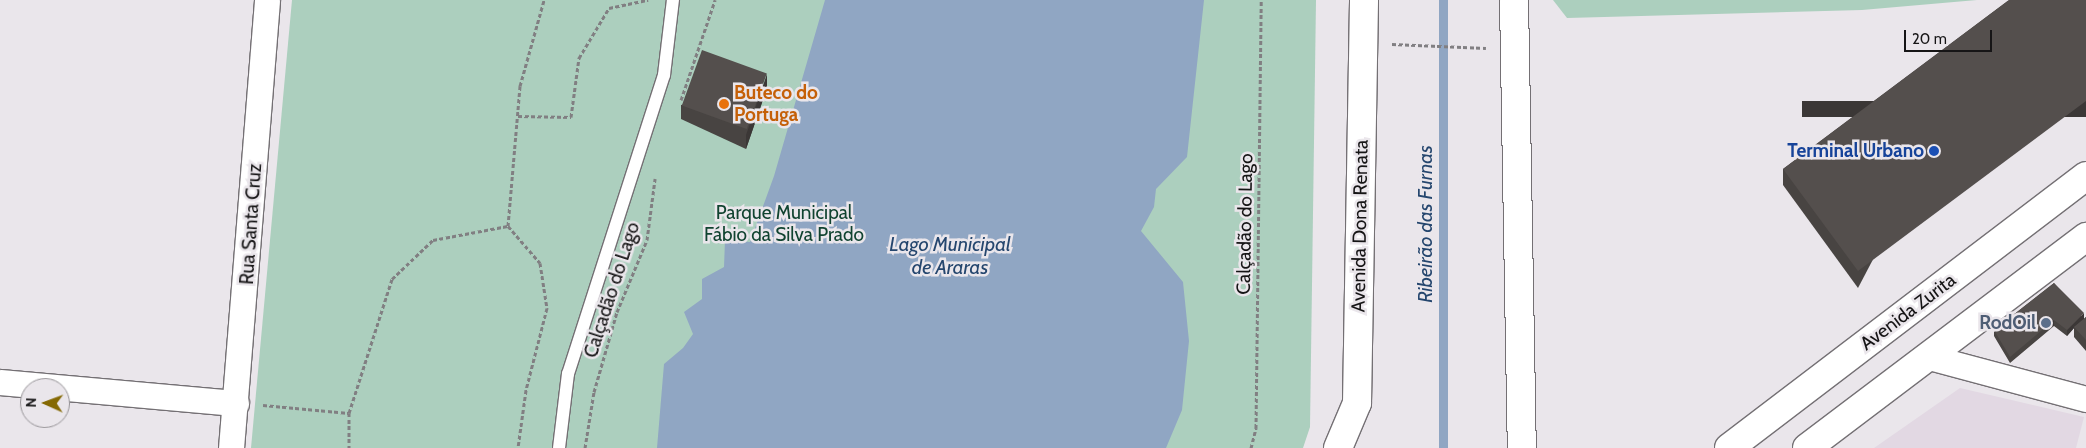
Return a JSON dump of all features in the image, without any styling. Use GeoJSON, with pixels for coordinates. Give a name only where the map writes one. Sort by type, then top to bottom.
{"type":"FeatureCollection","features":[{"type":"Feature","properties":{"kind":"main road","name":"Avenida Dona Renata"},"geometry":{"type":"LineString","coordinates":[[1338,448],[1357,403],[1364,0]]}},
{"type":"Feature","properties":{"kind":"main road"},"geometry":{"type":"LineString","coordinates":[[1514,0],[1522,448]]}},
{"type":"Feature","properties":{"kind":"main road","name":"Avenida Zurita"},"geometry":{"type":"LineString","coordinates":[[1729,448],[2086,176]]}},
{"type":"Feature","properties":{"kind":"main road"},"geometry":{"type":"LineString","coordinates":[[1807,448],[2086,237]]}},
{"type":"Feature","properties":{"kind":"street","name":"Rua Santa Cruz"},"geometry":{"type":"LineString","coordinates":[[232,448],[267,0]]}},
{"type":"Feature","properties":{"kind":"street"},"geometry":{"type":"LineString","coordinates":[[1929,357],[2086,399]]}},
{"type":"Feature","properties":{"kind":"street"},"geometry":{"type":"LineString","coordinates":[[0,382],[236,403]]}},
{"type":"Feature","properties":{"kind":"lane"},"geometry":{"type":"LineString","coordinates":[[558,448],[568,374],[664,75],[673,0]]}},
{"type":"Feature","properties":{"kind":"path"},"geometry":{"type":"LineString","coordinates":[[518,448],[526,390],[546,308],[540,264],[508,226],[520,86],[544,0]]}},
{"type":"Feature","properties":{"kind":"path"},"geometry":{"type":"LineString","coordinates":[[518,116],[571,117],[579,58],[609,8],[648,0]]}},
{"type":"Feature","properties":{"kind":"path"},"geometry":{"type":"LineString","coordinates":[[677,109],[715,0]]}},
{"type":"Feature","properties":{"kind":"path","name":"Calçadão do Lago"},"geometry":{"type":"LineString","coordinates":[[1251,448],[1256,428],[1261,0]]}},
{"type":"Feature","properties":{"kind":"path"},"geometry":{"type":"LineString","coordinates":[[1410,45],[1482,48]]}},
{"type":"Feature","properties":{"kind":"path","name":"Calçadão do Lago"},"geometry":{"type":"LineString","coordinates":[[585,448],[594,392],[617,312],[647,240],[656,175]]}},
{"type":"Feature","properties":{"kind":"path"},"geometry":{"type":"LineString","coordinates":[[349,448],[349,412],[392,278],[433,240],[508,226]]}},
{"type":"Feature","properties":{"kind":"path"},"geometry":{"type":"LineString","coordinates":[[236,403],[349,412]]}},
{"type":"Feature","properties":{"kind":"shaded area"},"geometry":{"type":"Polygon","coordinates":[[[1960,388],[2084,417],[2076,448],[1874,448],[1960,388]]]}},
{"type":"Feature","properties":{"kind":"green space","name":"Parque Municipal Fábio da Silva Prado"},"geometry":{"type":"Polygon","coordinates":[[[292,0],[1316,0],[1310,427],[1303,448],[251,448],[292,0]]]}},
{"type":"Feature","properties":{"kind":"green space"},"geometry":{"type":"Polygon","coordinates":[[[1553,0],[1977,0],[1862,10],[1567,18],[1553,0]]]}},
{"type":"Feature","properties":{"kind":"water","name":"Lago Municipal de Araras"},"geometry":{"type":"Polygon","coordinates":[[[825,0],[1204,0],[1187,157],[1156,189],[1154,207],[1141,231],[1183,282],[1189,341],[1182,410],[1166,448],[657,448],[664,364],[683,348],[693,334],[684,312],[702,299],[702,279],[724,267],[725,240],[750,242],[774,176],[825,0]]]}},
{"type":"Feature","properties":{"kind":"building","name":"Terminal Urbano"},"geometry":{"type":"Polygon","coordinates":[[[2009,0],[2086,0],[2086,101],[1858,271],[1783,169],[2009,0]]]}},
{"type":"Feature","properties":{"kind":"building","name":"Buteco do Portuga"},"geometry":{"type":"Polygon","coordinates":[[[702,50],[767,74],[747,129],[682,105],[702,50]]]}},
{"type":"Feature","properties":{"kind":"building","name":"RodOil"},"geometry":{"type":"Polygon","coordinates":[[[2054,283],[2084,313],[2067,330],[2054,320],[2010,357],[1994,330],[2054,283]]]}},
{"type":"Feature","properties":{"kind":"building"},"geometry":{"type":"Polygon","coordinates":[[[2086,317],[2086,340],[2074,327],[2086,317]]]}},
{"type":"Feature","properties":{"kind":"waterway","name":"Ribeirão das Furnas"},"geometry":{"type":"LineString","coordinates":[[1443,0],[1443,448]]}},
{"type":"Feature","properties":{"kind":"place","name":"Buteco do Portuga"},"geometry":{"type":"Point","coordinates":[724,104]}},
{"type":"Feature","properties":{"kind":"place","name":"Terminal Urbano"},"geometry":{"type":"Point","coordinates":[1934,151]}},
{"type":"Feature","properties":{"kind":"place","name":"RodOil"},"geometry":{"type":"Point","coordinates":[2046,323]}}]}
